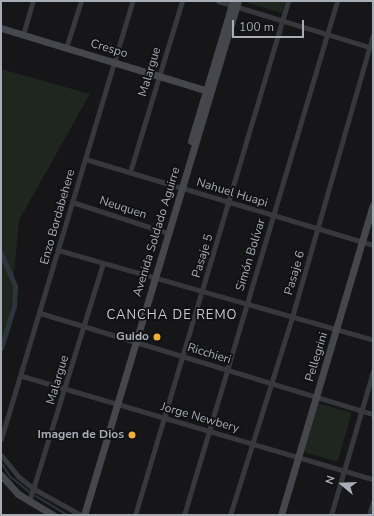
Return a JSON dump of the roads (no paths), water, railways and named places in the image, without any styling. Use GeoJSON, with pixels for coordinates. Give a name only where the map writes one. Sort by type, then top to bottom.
{"type":"FeatureCollection","features":[{"type":"Feature","properties":{"kind":"main road","name":"Avenida Soldado Aguirre"},"geometry":{"type":"LineString","coordinates":[[81,515],[235,3]]}},
{"type":"Feature","properties":{"kind":"main road","name":"Crespo"},"geometry":{"type":"LineString","coordinates":[[1,28],[209,91]]}},
{"type":"Feature","properties":{"kind":"main road","name":"Pellegrini"},"geometry":{"type":"LineString","coordinates":[[281,515],[373,205]]}},
{"type":"Feature","properties":{"kind":"main road"},"geometry":{"type":"LineString","coordinates":[[1,475],[29,502],[53,515]]}},
{"type":"Feature","properties":{"kind":"street"},"geometry":{"type":"LineString","coordinates":[[23,35],[33,1]]}},
{"type":"Feature","properties":{"kind":"street"},"geometry":{"type":"LineString","coordinates":[[66,48],[81,1]]}},
{"type":"Feature","properties":{"kind":"street","name":"Enzo Bordabehere"},"geometry":{"type":"LineString","coordinates":[[1,439],[22,376],[132,1]]}},
{"type":"Feature","properties":{"kind":"street","name":"Malargue"},"geometry":{"type":"LineString","coordinates":[[130,172],[182,1]]}},
{"type":"Feature","properties":{"kind":"street"},"geometry":{"type":"LineString","coordinates":[[218,1],[235,3],[282,20],[371,47]]}},
{"type":"Feature","properties":{"kind":"street","name":"Pasaje 5"},"geometry":{"type":"LineString","coordinates":[[135,515],[184,356],[288,1]]}},
{"type":"Feature","properties":{"kind":"street","name":"Simón Bolívar"},"geometry":{"type":"LineString","coordinates":[[184,515],[337,1]]}},
{"type":"Feature","properties":{"kind":"street","name":"Pasaje 6"},"geometry":{"type":"LineString","coordinates":[[230,515],[292,317],[371,47],[373,34]]}},
{"type":"Feature","properties":{"kind":"street","name":"Nahuel Huapi"},"geometry":{"type":"LineString","coordinates":[[85,159],[373,246]]}},
{"type":"Feature","properties":{"kind":"street","name":"Neuquen"},"geometry":{"type":"LineString","coordinates":[[72,202],[166,233]]}},
{"type":"Feature","properties":{"kind":"street"},"geometry":{"type":"LineString","coordinates":[[58,250],[373,340]]}},
{"type":"Feature","properties":{"kind":"street","name":"Malargue"},"geometry":{"type":"LineString","coordinates":[[29,502],[66,389],[103,263]]}},
{"type":"Feature","properties":{"kind":"street","name":"Ricchieri"},"geometry":{"type":"LineString","coordinates":[[40,313],[373,414]]}},
{"type":"Feature","properties":{"kind":"street"},"geometry":{"type":"LineString","coordinates":[[331,515],[373,371]]}},
{"type":"Feature","properties":{"kind":"street","name":"Jorge Newbery"},"geometry":{"type":"LineString","coordinates":[[22,376],[373,479]]}},
{"type":"Feature","properties":{"kind":"street"},"geometry":{"type":"LineString","coordinates":[[1,455],[19,478],[34,489],[81,515]]}},
{"type":"Feature","properties":{"kind":"street"},"geometry":{"type":"LineString","coordinates":[[369,515],[373,502]]}},
{"type":"Feature","properties":{"kind":"waterway"},"geometry":{"type":"LineString","coordinates":[[1,253],[15,286],[14,306],[1,348]]}},
{"type":"Feature","properties":{"kind":"waterway"},"geometry":{"type":"LineString","coordinates":[[1,462],[10,476],[31,493]]}},
{"type":"Feature","properties":{"kind":"waterway"},"geometry":{"type":"LineString","coordinates":[[36,496],[68,515]]}},
{"type":"Feature","properties":{"kind":"place","name":"Guido"},"geometry":{"type":"Point","coordinates":[157,337]}},
{"type":"Feature","properties":{"kind":"place","name":"Imagen de Dios"},"geometry":{"type":"Point","coordinates":[132,435]}},
{"type":"Feature","properties":{"kind":"district","name":"CANCHA DE REMO"},"geometry":{"type":"Point","coordinates":[172,315]}}]}
